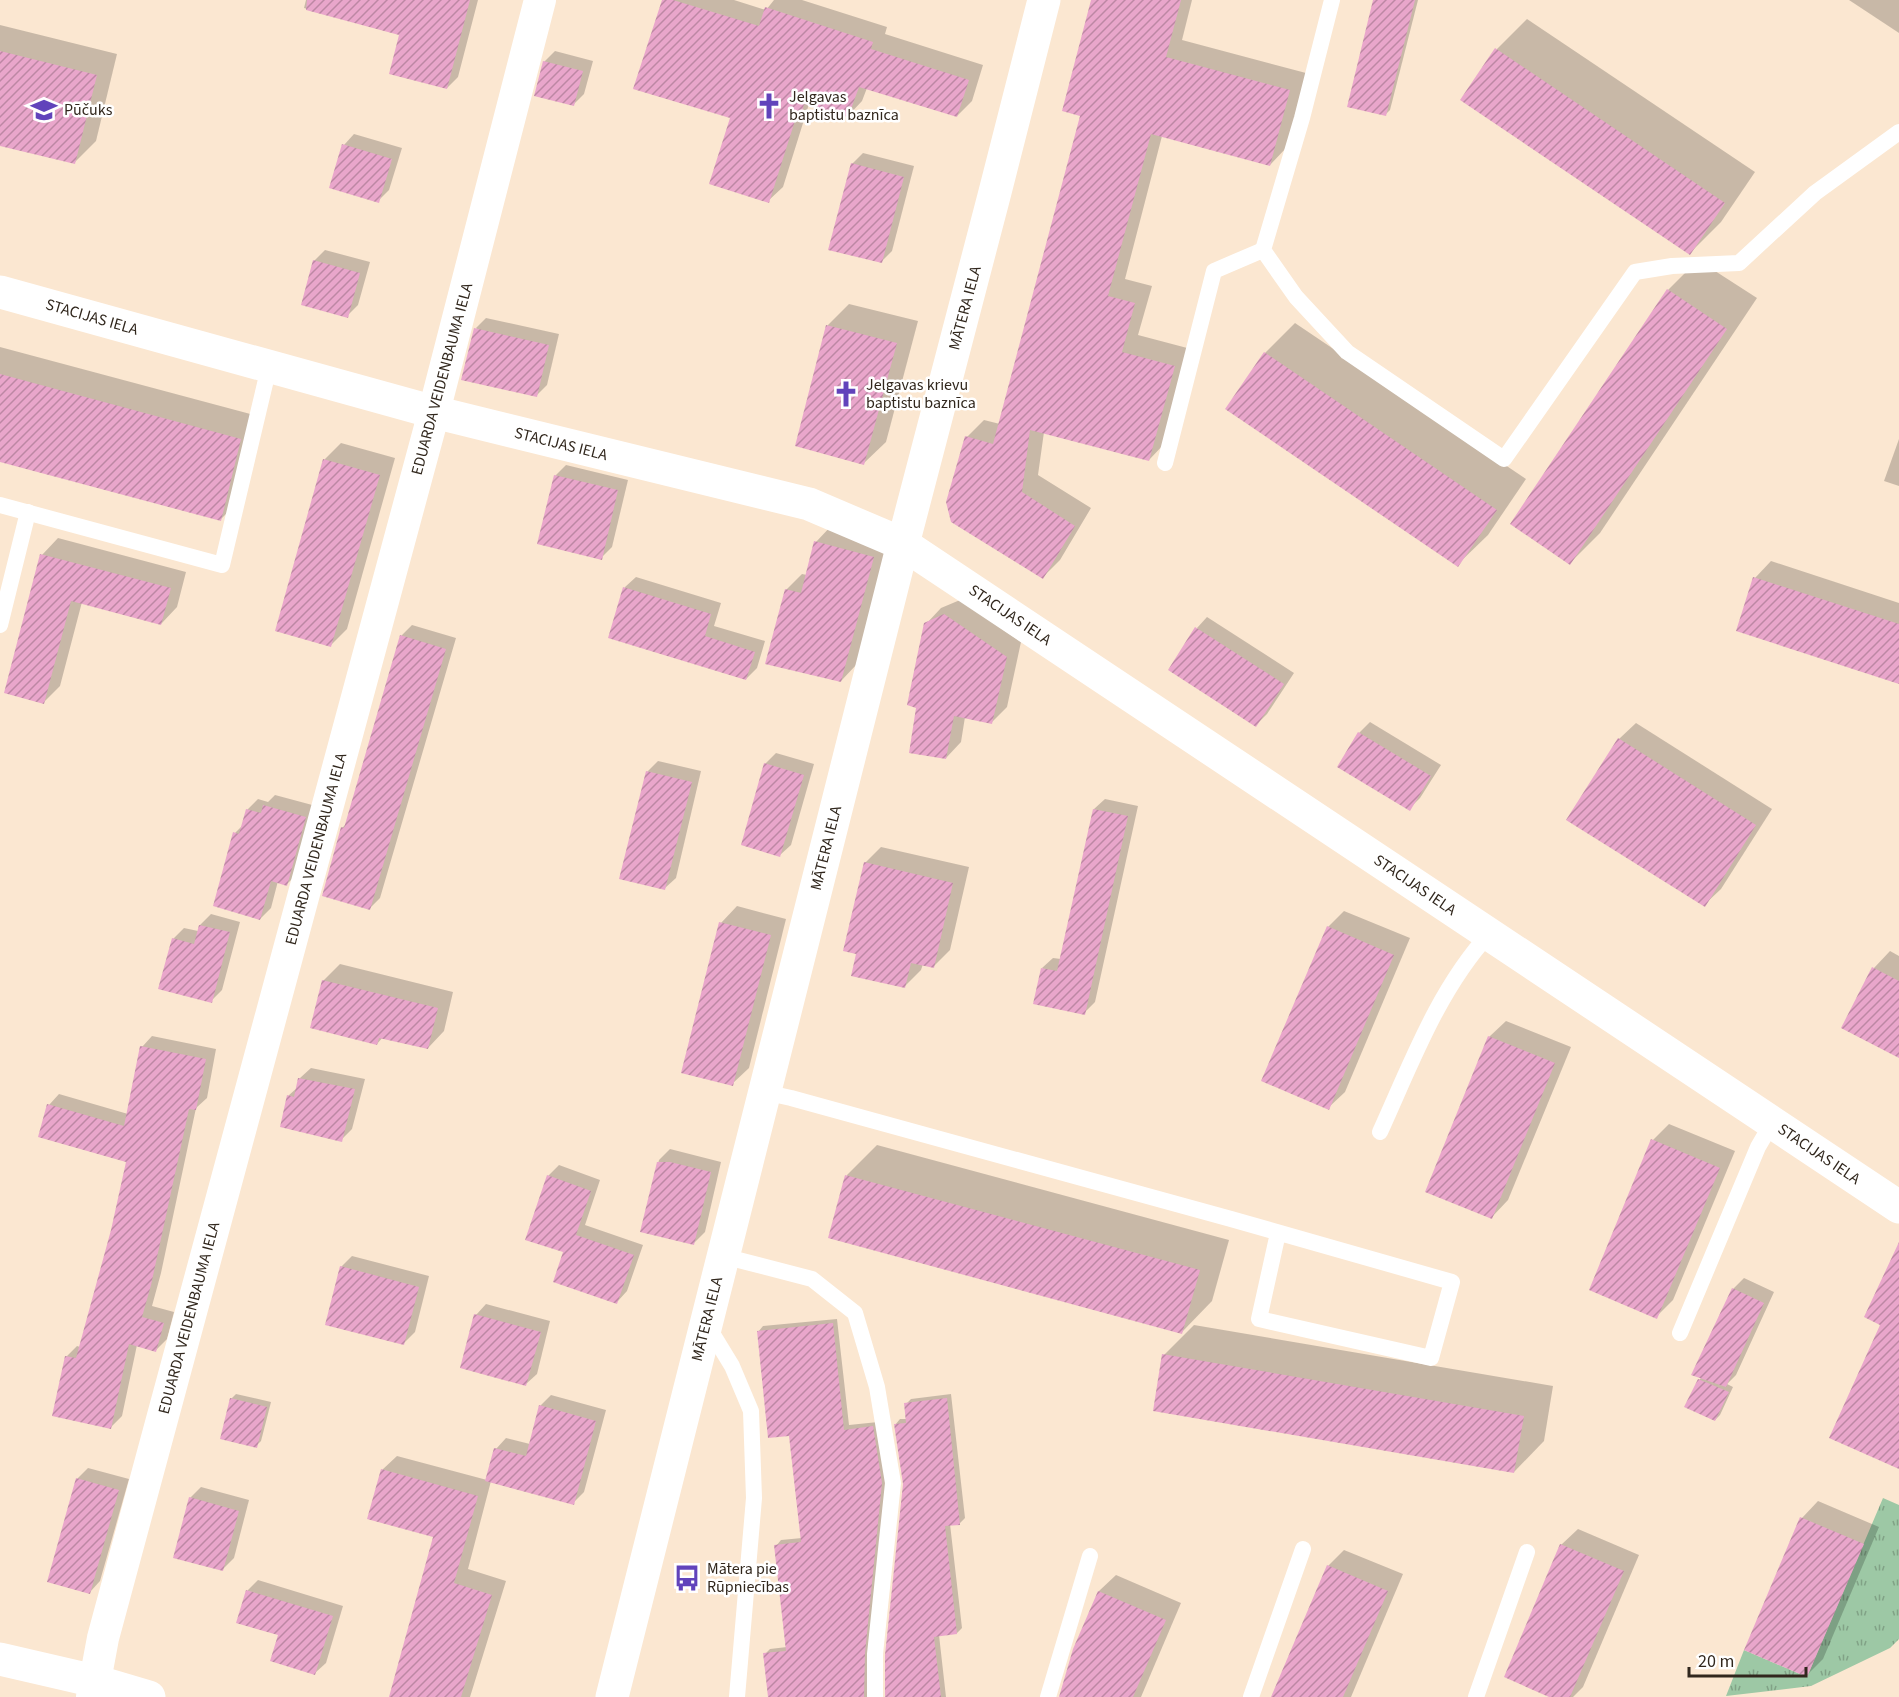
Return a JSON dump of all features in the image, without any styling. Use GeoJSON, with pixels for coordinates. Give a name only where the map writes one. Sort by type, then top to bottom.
{"type":"FeatureCollection","features":[{"type":"Feature","properties":{"kind":"street","name":"EDUARDA VEIDENBAUMA IELA"},"geometry":{"type":"LineString","coordinates":[[94,1689],[103,1638],[434,412],[540,0]]}},
{"type":"Feature","properties":{"kind":"street","name":"MĀTERA IELA"},"geometry":{"type":"LineString","coordinates":[[612,1697],[903,544],[1044,0]]}},
{"type":"Feature","properties":{"kind":"street","name":"STACIJAS IELA"},"geometry":{"type":"LineString","coordinates":[[0,292],[434,412],[809,504],[903,544],[1899,1207]]}},
{"type":"Feature","properties":{"kind":"street"},"geometry":{"type":"LineString","coordinates":[[0,1659],[94,1689],[149,1697]]}},
{"type":"Feature","properties":{"kind":"lane"},"geometry":{"type":"LineString","coordinates":[[1263,250],[1302,118],[1332,0]]}},
{"type":"Feature","properties":{"kind":"lane"},"geometry":{"type":"LineString","coordinates":[[1263,250],[1296,297],[1347,352],[1504,459],[1635,272],[1672,266],[1739,263],[1815,193],[1899,132]]}},
{"type":"Feature","properties":{"kind":"lane"},"geometry":{"type":"LineString","coordinates":[[1165,463],[1214,271],[1263,250]]}},
{"type":"Feature","properties":{"kind":"lane"},"geometry":{"type":"LineString","coordinates":[[0,505],[222,565],[269,367]]}},
{"type":"Feature","properties":{"kind":"lane"},"geometry":{"type":"LineString","coordinates":[[0,625],[28,512]]}},
{"type":"Feature","properties":{"kind":"lane"},"geometry":{"type":"LineString","coordinates":[[1380,1132],[1442,998],[1472,953],[1489,934]]}},
{"type":"Feature","properties":{"kind":"lane"},"geometry":{"type":"LineString","coordinates":[[764,1092],[918,1133],[1278,1233],[1452,1282],[1431,1358],[1259,1319],[1278,1233]]}},
{"type":"Feature","properties":{"kind":"lane"},"geometry":{"type":"LineString","coordinates":[[1680,1333],[1758,1147],[1772,1123]]}},
{"type":"Feature","properties":{"kind":"lane"},"geometry":{"type":"LineString","coordinates":[[723,1256],[812,1279],[855,1313],[877,1388],[893,1484],[875,1654],[874,1697]]}},
{"type":"Feature","properties":{"kind":"lane"},"geometry":{"type":"LineString","coordinates":[[706,1323],[732,1366],[751,1411],[754,1498],[737,1697]]}},
{"type":"Feature","properties":{"kind":"lane"},"geometry":{"type":"LineString","coordinates":[[1251,1697],[1303,1549]]}},
{"type":"Feature","properties":{"kind":"lane"},"geometry":{"type":"LineString","coordinates":[[1476,1697],[1527,1552]]}},
{"type":"Feature","properties":{"kind":"lane"},"geometry":{"type":"LineString","coordinates":[[1048,1697],[1090,1556]]}},
{"type":"Feature","properties":{"kind":"green space"},"geometry":{"type":"Polygon","coordinates":[[[1883,1498],[1899,1505],[1899,1639],[1890,1648],[1811,1686],[1726,1696],[1744,1650],[1807,1677],[1883,1498]]]}},
{"type":"Feature","properties":{"kind":"building"},"geometry":{"type":"Polygon","coordinates":[[[307,0],[470,0],[447,89],[389,74],[399,35],[306,10],[307,0]]]}},
{"type":"Feature","properties":{"kind":"building"},"geometry":{"type":"Polygon","coordinates":[[[662,0],[673,0],[759,26],[765,7],[873,42],[871,49],[969,80],[957,117],[859,87],[848,117],[804,104],[802,112],[798,111],[769,203],[709,184],[730,118],[633,89],[662,0]]]}},
{"type":"Feature","properties":{"kind":"building"},"geometry":{"type":"Polygon","coordinates":[[[1091,0],[1181,0],[1166,57],[1290,90],[1270,166],[1151,134],[1108,296],[1135,303],[1122,352],[1175,366],[1149,461],[1030,430],[1022,492],[1075,526],[1043,579],[951,522],[946,502],[965,436],[993,444],[1080,116],[1062,111],[1091,0]]]}},
{"type":"Feature","properties":{"kind":"building"},"geometry":{"type":"Polygon","coordinates":[[[1373,0],[1415,0],[1386,116],[1347,107],[1373,0]]]}},
{"type":"Feature","properties":{"kind":"building"},"geometry":{"type":"Polygon","coordinates":[[[1495,48],[1725,203],[1690,255],[1460,100],[1495,48]]]}},
{"type":"Feature","properties":{"kind":"building","name":"Pūčuks"},"geometry":{"type":"Polygon","coordinates":[[[0,51],[97,75],[75,164],[0,146],[0,51]]]}},
{"type":"Feature","properties":{"kind":"building"},"geometry":{"type":"Polygon","coordinates":[[[543,61],[583,71],[574,106],[534,96],[543,61]]]}},
{"type":"Feature","properties":{"kind":"building"},"geometry":{"type":"Polygon","coordinates":[[[342,144],[392,159],[379,203],[329,188],[342,144]]]}},
{"type":"Feature","properties":{"kind":"building"},"geometry":{"type":"Polygon","coordinates":[[[851,163],[904,177],[882,263],[828,250],[851,163]]]}},
{"type":"Feature","properties":{"kind":"building"},"geometry":{"type":"Polygon","coordinates":[[[313,260],[360,273],[348,318],[301,305],[313,260]]]}},
{"type":"Feature","properties":{"kind":"building"},"geometry":{"type":"Polygon","coordinates":[[[1667,289],[1727,329],[1570,565],[1510,524],[1667,289]]]}},
{"type":"Feature","properties":{"kind":"building","name":"Jelgavas krievu baptistu baznīca"},"geometry":{"type":"Polygon","coordinates":[[[826,325],[897,343],[864,465],[795,446],[826,325]]]}},
{"type":"Feature","properties":{"kind":"building"},"geometry":{"type":"Polygon","coordinates":[[[474,328],[549,345],[537,397],[461,380],[474,328]]]}},
{"type":"Feature","properties":{"kind":"building"},"geometry":{"type":"Polygon","coordinates":[[[1264,352],[1497,510],[1458,567],[1225,409],[1264,352]]]}},
{"type":"Feature","properties":{"kind":"building"},"geometry":{"type":"Polygon","coordinates":[[[0,374],[241,439],[221,521],[0,462],[0,374]]]}},
{"type":"Feature","properties":{"kind":"building"},"geometry":{"type":"Polygon","coordinates":[[[323,459],[380,475],[331,647],[275,631],[323,459]]]}},
{"type":"Feature","properties":{"kind":"building"},"geometry":{"type":"Polygon","coordinates":[[[554,475],[618,490],[602,560],[537,544],[554,475]]]}},
{"type":"Feature","properties":{"kind":"building"},"geometry":{"type":"Polygon","coordinates":[[[814,541],[874,557],[841,682],[765,664],[785,589],[801,593],[814,541]]]}},
{"type":"Feature","properties":{"kind":"building"},"geometry":{"type":"Polygon","coordinates":[[[40,554],[171,588],[161,625],[71,601],[44,704],[4,693],[40,554]]]}},
{"type":"Feature","properties":{"kind":"building"},"geometry":{"type":"Polygon","coordinates":[[[1753,577],[1899,624],[1899,684],[1736,631],[1753,577]]]}},
{"type":"Feature","properties":{"kind":"building"},"geometry":{"type":"Polygon","coordinates":[[[623,587],[711,614],[705,636],[755,652],[746,680],[608,638],[623,587]]]}},
{"type":"Feature","properties":{"kind":"building"},"geometry":{"type":"Polygon","coordinates":[[[944,614],[1007,657],[992,724],[954,716],[946,759],[909,753],[916,708],[907,705],[924,623],[944,614]]]}},
{"type":"Feature","properties":{"kind":"building"},"geometry":{"type":"Polygon","coordinates":[[[1195,627],[1284,684],[1256,727],[1168,670],[1195,627]]]}},
{"type":"Feature","properties":{"kind":"building"},"geometry":{"type":"Polygon","coordinates":[[[400,635],[446,649],[370,910],[322,896],[400,635]]]}},
{"type":"Feature","properties":{"kind":"building"},"geometry":{"type":"Polygon","coordinates":[[[1358,732],[1431,776],[1410,811],[1337,767],[1358,732]]]}},
{"type":"Feature","properties":{"kind":"building"},"geometry":{"type":"Polygon","coordinates":[[[1618,738],[1756,825],[1705,907],[1566,820],[1618,738]]]}},
{"type":"Feature","properties":{"kind":"building"},"geometry":{"type":"Polygon","coordinates":[[[764,763],[804,775],[780,857],[741,845],[764,763]]]}},
{"type":"Feature","properties":{"kind":"building"},"geometry":{"type":"Polygon","coordinates":[[[646,771],[692,782],[665,890],[619,879],[646,771]]]}},
{"type":"Feature","properties":{"kind":"building"},"geometry":{"type":"Polygon","coordinates":[[[263,805],[306,817],[287,886],[271,881],[260,920],[213,906],[233,832],[239,834],[246,809],[261,813],[263,805]]]}},
{"type":"Feature","properties":{"kind":"building"},"geometry":{"type":"Polygon","coordinates":[[[1093,809],[1128,816],[1085,1015],[1033,1004],[1041,968],[1057,971],[1093,809]]]}},
{"type":"Feature","properties":{"kind":"building"},"geometry":{"type":"Polygon","coordinates":[[[864,862],[953,883],[934,968],[911,963],[905,988],[851,976],[856,954],[843,951],[864,862]]]}},
{"type":"Feature","properties":{"kind":"building"},"geometry":{"type":"Polygon","coordinates":[[[719,922],[771,935],[733,1086],[681,1073],[719,922]]]}},
{"type":"Feature","properties":{"kind":"building"},"geometry":{"type":"Polygon","coordinates":[[[199,925],[230,932],[212,1003],[158,989],[172,938],[194,944],[199,925]]]}},
{"type":"Feature","properties":{"kind":"building"},"geometry":{"type":"Polygon","coordinates":[[[1327,926],[1394,955],[1329,1110],[1261,1081],[1327,926]]]}},
{"type":"Feature","properties":{"kind":"building"},"geometry":{"type":"Polygon","coordinates":[[[1872,967],[1899,981],[1899,1058],[1841,1028],[1872,967]]]}},
{"type":"Feature","properties":{"kind":"building"},"geometry":{"type":"Polygon","coordinates":[[[322,980],[438,1008],[428,1049],[379,1038],[377,1045],[310,1028],[322,980]]]}},
{"type":"Feature","properties":{"kind":"building"},"geometry":{"type":"Polygon","coordinates":[[[1488,1036],[1555,1063],[1492,1219],[1425,1192],[1488,1036]]]}},
{"type":"Feature","properties":{"kind":"building"},"geometry":{"type":"Polygon","coordinates":[[[140,1046],[206,1059],[196,1110],[189,1109],[142,1317],[164,1323],[156,1352],[129,1344],[111,1429],[52,1416],[65,1356],[76,1358],[111,1230],[126,1162],[38,1137],[47,1104],[124,1126],[140,1046]]]}},
{"type":"Feature","properties":{"kind":"building"},"geometry":{"type":"Polygon","coordinates":[[[298,1078],[355,1089],[342,1142],[280,1127],[287,1095],[294,1097],[298,1078]]]}},
{"type":"Feature","properties":{"kind":"building"},"geometry":{"type":"Polygon","coordinates":[[[1651,1139],[1720,1168],[1657,1319],[1589,1290],[1651,1139]]]}},
{"type":"Feature","properties":{"kind":"building"},"geometry":{"type":"Polygon","coordinates":[[[657,1162],[670,1162],[711,1172],[694,1245],[640,1232],[657,1162]]]}},
{"type":"Feature","properties":{"kind":"building"},"geometry":{"type":"Polygon","coordinates":[[[547,1175],[591,1191],[576,1235],[634,1255],[617,1304],[553,1282],[563,1252],[525,1240],[547,1175]]]}},
{"type":"Feature","properties":{"kind":"building"},"geometry":{"type":"Polygon","coordinates":[[[845,1175],[1200,1270],[1182,1334],[828,1238],[845,1175]]]}},
{"type":"Feature","properties":{"kind":"building"},"geometry":{"type":"Polygon","coordinates":[[[1899,1242],[1899,1469],[1829,1438],[1880,1325],[1864,1317],[1899,1242]]]}},
{"type":"Feature","properties":{"kind":"building"},"geometry":{"type":"Polygon","coordinates":[[[340,1266],[419,1287],[404,1345],[325,1325],[340,1266]]]}},
{"type":"Feature","properties":{"kind":"building"},"geometry":{"type":"Polygon","coordinates":[[[1732,1288],[1764,1303],[1726,1387],[1691,1375],[1732,1288]]]}},
{"type":"Feature","properties":{"kind":"building"},"geometry":{"type":"Polygon","coordinates":[[[474,1314],[541,1332],[526,1386],[460,1368],[474,1314]]]}},
{"type":"Feature","properties":{"kind":"building"},"geometry":{"type":"Polygon","coordinates":[[[833,1323],[844,1430],[873,1426],[882,1483],[865,1653],[864,1697],[768,1697],[763,1653],[786,1651],[774,1545],[801,1542],[789,1436],[768,1438],[757,1331],[833,1323]]]}},
{"type":"Feature","properties":{"kind":"building"},"geometry":{"type":"Polygon","coordinates":[[[1162,1354],[1524,1416],[1514,1473],[1153,1411],[1162,1354]]]}},
{"type":"Feature","properties":{"kind":"building"},"geometry":{"type":"Polygon","coordinates":[[[1698,1379],[1729,1392],[1715,1421],[1684,1407],[1698,1379]]]}},
{"type":"Feature","properties":{"kind":"building"},"geometry":{"type":"Polygon","coordinates":[[[230,1398],[267,1407],[257,1448],[220,1439],[230,1398]]]}},
{"type":"Feature","properties":{"kind":"building"},"geometry":{"type":"Polygon","coordinates":[[[947,1398],[960,1525],[945,1526],[957,1634],[934,1637],[941,1697],[885,1697],[885,1655],[903,1484],[894,1424],[906,1423],[904,1403],[947,1398]]]}},
{"type":"Feature","properties":{"kind":"building"},"geometry":{"type":"Polygon","coordinates":[[[539,1405],[596,1421],[574,1505],[485,1481],[494,1448],[526,1456],[539,1405]]]}},
{"type":"Feature","properties":{"kind":"building"},"geometry":{"type":"Polygon","coordinates":[[[381,1469],[478,1496],[454,1583],[492,1595],[461,1697],[389,1697],[433,1537],[367,1519],[381,1469]]]}},
{"type":"Feature","properties":{"kind":"building"},"geometry":{"type":"Polygon","coordinates":[[[76,1478],[119,1490],[90,1594],[47,1582],[76,1478]]]}},
{"type":"Feature","properties":{"kind":"building"},"geometry":{"type":"Polygon","coordinates":[[[189,1497],[239,1511],[223,1571],[173,1558],[189,1497]]]}},
{"type":"Feature","properties":{"kind":"building"},"geometry":{"type":"Polygon","coordinates":[[[1800,1517],[1864,1544],[1807,1677],[1744,1650],[1800,1517]]]}},
{"type":"Feature","properties":{"kind":"building"},"geometry":{"type":"Polygon","coordinates":[[[1560,1544],[1624,1571],[1570,1697],[1549,1697],[1504,1677],[1560,1544]]]}},
{"type":"Feature","properties":{"kind":"building"},"geometry":{"type":"Polygon","coordinates":[[[1327,1565],[1388,1591],[1343,1697],[1271,1697],[1327,1565]]]}},
{"type":"Feature","properties":{"kind":"building"},"geometry":{"type":"Polygon","coordinates":[[[246,1590],[333,1616],[315,1675],[270,1661],[278,1635],[236,1623],[246,1590]]]}},
{"type":"Feature","properties":{"kind":"building"},"geometry":{"type":"Polygon","coordinates":[[[1098,1591],[1166,1620],[1133,1697],[1059,1697],[1073,1649],[1098,1591]]]}},
{"type":"Feature","properties":{"kind":"place","name":"Jelgavas baptistu baznīca"},"geometry":{"type":"Point","coordinates":[769,106]}},
{"type":"Feature","properties":{"kind":"place","name":"Pūčuks"},"geometry":{"type":"Point","coordinates":[44,110]}},
{"type":"Feature","properties":{"kind":"place","name":"Jelgavas krievu baptistu baznīca"},"geometry":{"type":"Point","coordinates":[846,394]}},
{"type":"Feature","properties":{"kind":"place","name":"Mātera pie Rūpniecības"},"geometry":{"type":"Point","coordinates":[687,1578]}}]}
